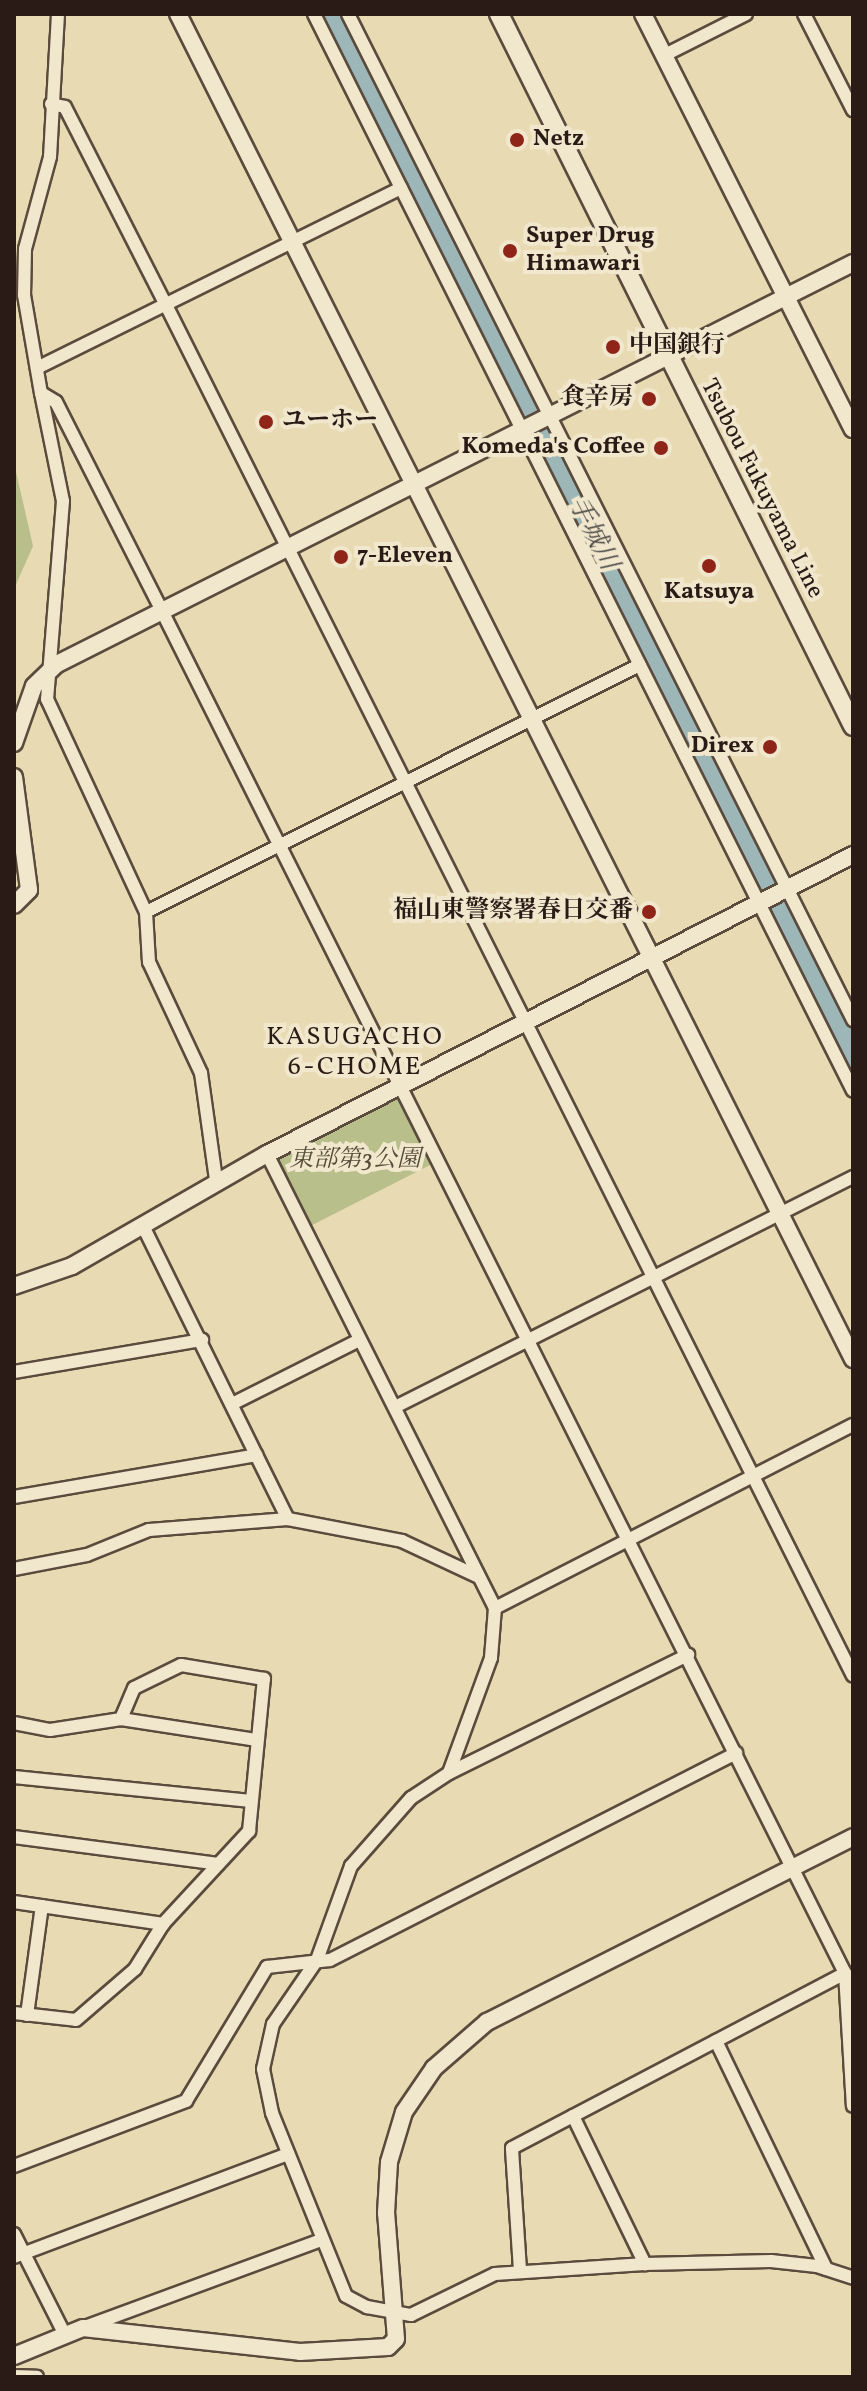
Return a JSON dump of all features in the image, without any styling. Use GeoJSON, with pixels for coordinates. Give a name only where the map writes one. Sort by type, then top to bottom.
{"type":"FeatureCollection","features":[{"type":"Feature","properties":{"kind":"main road","name":"Tsubou Fukuyama Line"},"geometry":{"type":"LineString","coordinates":[[499,14],[853,726]]}},
{"type":"Feature","properties":{"kind":"street"},"geometry":{"type":"LineString","coordinates":[[14,743],[45,673],[63,501],[24,295],[25,249],[47,180],[58,14]]}},
{"type":"Feature","properties":{"kind":"street"},"geometry":{"type":"LineString","coordinates":[[178,14],[417,484],[853,1359]]}},
{"type":"Feature","properties":{"kind":"street"},"geometry":{"type":"LineString","coordinates":[[314,14],[527,429],[640,665],[761,899],[853,1091]]}},
{"type":"Feature","properties":{"kind":"street"},"geometry":{"type":"LineString","coordinates":[[348,14],[548,419],[853,1020]]}},
{"type":"Feature","properties":{"kind":"street"},"geometry":{"type":"LineString","coordinates":[[643,14],[853,429]]}},
{"type":"Feature","properties":{"kind":"street"},"geometry":{"type":"LineString","coordinates":[[663,56],[746,14]]}},
{"type":"Feature","properties":{"kind":"street"},"geometry":{"type":"LineString","coordinates":[[804,14],[853,110]]}},
{"type":"Feature","properties":{"kind":"street"},"geometry":{"type":"LineString","coordinates":[[51,104],[65,107],[853,1676]]}},
{"type":"Feature","properties":{"kind":"street"},"geometry":{"type":"LineString","coordinates":[[37,368],[401,188]]}},
{"type":"Feature","properties":{"kind":"street"},"geometry":{"type":"LineString","coordinates":[[45,673],[853,263]]}},
{"type":"Feature","properties":{"kind":"street"},"geometry":{"type":"LineString","coordinates":[[41,393],[56,402],[630,1538],[853,1989]]}},
{"type":"Feature","properties":{"kind":"street"},"geometry":{"type":"LineString","coordinates":[[146,912],[640,665]]}},
{"type":"Feature","properties":{"kind":"street"},"geometry":{"type":"LineString","coordinates":[[45,673],[59,731],[146,912],[149,962],[201,1073],[216,1180]]}},
{"type":"Feature","properties":{"kind":"street"},"geometry":{"type":"LineString","coordinates":[[14,777],[29,890],[14,905]]}},
{"type":"Feature","properties":{"kind":"street"},"geometry":{"type":"LineString","coordinates":[[14,1286],[72,1266],[216,1180],[784,886],[853,855]]}},
{"type":"Feature","properties":{"kind":"street"},"geometry":{"type":"LineString","coordinates":[[267,1154],[495,1608],[491,1658],[449,1773]]}},
{"type":"Feature","properties":{"kind":"street"},"geometry":{"type":"LineString","coordinates":[[395,1407],[853,1177]]}},
{"type":"Feature","properties":{"kind":"street"},"geometry":{"type":"LineString","coordinates":[[143,1226],[234,1403],[288,1519]]}},
{"type":"Feature","properties":{"kind":"street"},"geometry":{"type":"LineString","coordinates":[[14,1372],[202,1340]]}},
{"type":"Feature","properties":{"kind":"street"},"geometry":{"type":"LineString","coordinates":[[234,1403],[359,1340]]}},
{"type":"Feature","properties":{"kind":"street"},"geometry":{"type":"LineString","coordinates":[[495,1608],[853,1425]]}},
{"type":"Feature","properties":{"kind":"street"},"geometry":{"type":"LineString","coordinates":[[14,1497],[256,1455]]}},
{"type":"Feature","properties":{"kind":"street"},"geometry":{"type":"LineString","coordinates":[[14,1569],[87,1555],[149,1530],[288,1519],[402,1541],[481,1579]]}},
{"type":"Feature","properties":{"kind":"street"},"geometry":{"type":"LineString","coordinates":[[688,1655],[449,1773],[411,1798],[351,1866],[317,1960],[273,2024],[263,2069],[288,2154],[346,2296],[392,2313],[428,2310],[472,2282],[520,2270],[771,2261],[826,2269],[853,2278]]}},
{"type":"Feature","properties":{"kind":"street"},"geometry":{"type":"LineString","coordinates":[[42,1906],[21,2014],[76,2020],[135,1969],[163,1924],[249,1831],[264,1679],[181,1665],[134,1688],[121,1719]]}},
{"type":"Feature","properties":{"kind":"street"},"geometry":{"type":"LineString","coordinates":[[14,1723],[50,1730],[121,1719],[257,1740]]}},
{"type":"Feature","properties":{"kind":"street"},"geometry":{"type":"LineString","coordinates":[[14,2166],[186,2101],[267,1967],[317,1960],[386,1932],[736,1753]]}},
{"type":"Feature","properties":{"kind":"street"},"geometry":{"type":"LineString","coordinates":[[14,1777],[251,1801]]}},
{"type":"Feature","properties":{"kind":"street"},"geometry":{"type":"LineString","coordinates":[[14,1837],[218,1864]]}},
{"type":"Feature","properties":{"kind":"street"},"geometry":{"type":"LineString","coordinates":[[83,2328],[300,2352],[388,2347],[396,2339],[392,2313],[389,2162],[404,2112],[434,2068],[487,2022],[853,1837]]}},
{"type":"Feature","properties":{"kind":"street"},"geometry":{"type":"LineString","coordinates":[[14,1902],[163,1924]]}},
{"type":"Feature","properties":{"kind":"street"},"geometry":{"type":"LineString","coordinates":[[520,2270],[512,2148],[845,1973]]}},
{"type":"Feature","properties":{"kind":"street"},"geometry":{"type":"LineString","coordinates":[[845,1973],[853,2106]]}},
{"type":"Feature","properties":{"kind":"street"},"geometry":{"type":"LineString","coordinates":[[716,2041],[826,2269]]}},
{"type":"Feature","properties":{"kind":"street"},"geometry":{"type":"LineString","coordinates":[[573,2116],[645,2264]]}},
{"type":"Feature","properties":{"kind":"street"},"geometry":{"type":"LineString","coordinates":[[19,2255],[288,2154]]}},
{"type":"Feature","properties":{"kind":"street"},"geometry":{"type":"LineString","coordinates":[[14,2234],[19,2255],[65,2335]]}},
{"type":"Feature","properties":{"kind":"street"},"geometry":{"type":"LineString","coordinates":[[14,2356],[322,2240]]}},
{"type":"Feature","properties":{"kind":"street"},"geometry":{"type":"LineString","coordinates":[[14,2376],[37,2377]]}},
{"type":"Feature","properties":{"kind":"green space"},"geometry":{"type":"Polygon","coordinates":[[[14,463],[33,546],[14,589],[14,463]]]}},
{"type":"Feature","properties":{"kind":"green space","name":"東部第3公園"},"geometry":{"type":"Polygon","coordinates":[[[398,1096],[433,1164],[311,1225],[277,1158],[398,1096]]]}},
{"type":"Feature","properties":{"kind":"waterway","name":"手城川"},"geometry":{"type":"LineString","coordinates":[[330,14],[853,1055]]}},
{"type":"Feature","properties":{"kind":"place","name":"Netz"},"geometry":{"type":"Point","coordinates":[517,140]}},
{"type":"Feature","properties":{"kind":"place","name":"Super Drug Himawari"},"geometry":{"type":"Point","coordinates":[510,251]}},
{"type":"Feature","properties":{"kind":"place","name":"中国銀行"},"geometry":{"type":"Point","coordinates":[613,347]}},
{"type":"Feature","properties":{"kind":"place","name":"食辛房"},"geometry":{"type":"Point","coordinates":[649,399]}},
{"type":"Feature","properties":{"kind":"place","name":"ユーホー"},"geometry":{"type":"Point","coordinates":[266,422]}},
{"type":"Feature","properties":{"kind":"place","name":"Komeda's Coffee"},"geometry":{"type":"Point","coordinates":[661,448]}},
{"type":"Feature","properties":{"kind":"place","name":"7-Eleven"},"geometry":{"type":"Point","coordinates":[341,557]}},
{"type":"Feature","properties":{"kind":"place","name":"Katsuya"},"geometry":{"type":"Point","coordinates":[709,566]}},
{"type":"Feature","properties":{"kind":"place","name":"Direx"},"geometry":{"type":"Point","coordinates":[770,747]}},
{"type":"Feature","properties":{"kind":"place","name":"福山東警察署春日交番"},"geometry":{"type":"Point","coordinates":[649,912]}},
{"type":"Feature","properties":{"kind":"district","name":"KASUGACHO 6-CHOME"},"geometry":{"type":"Point","coordinates":[355,1053]}}]}
